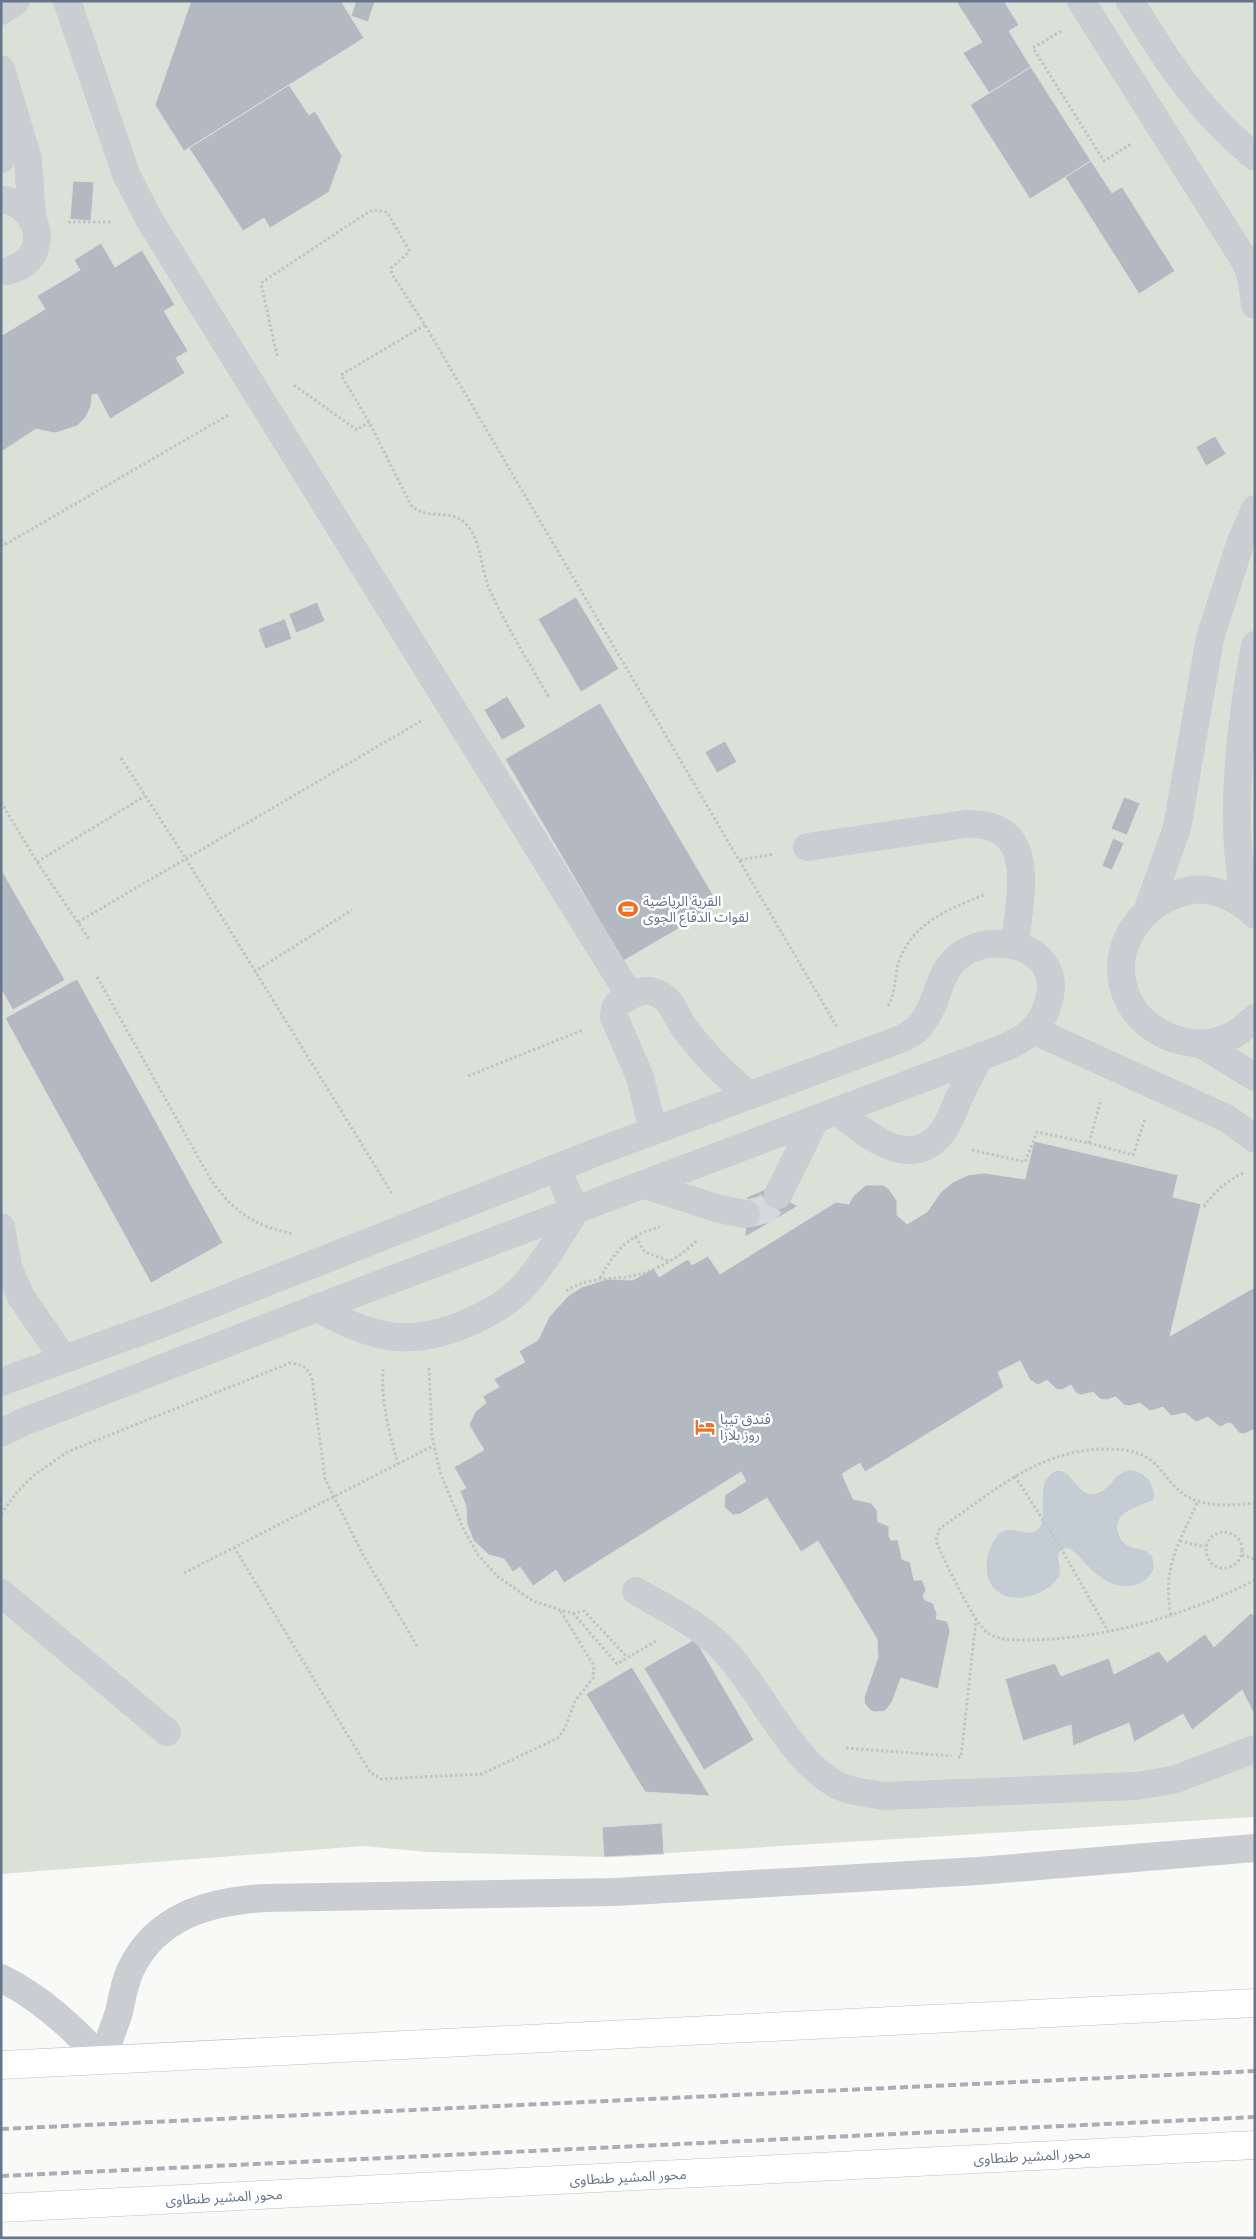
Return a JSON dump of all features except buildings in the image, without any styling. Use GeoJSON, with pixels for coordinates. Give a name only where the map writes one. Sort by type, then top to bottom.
{"type":"FeatureCollection","features":[{"type":"Feature","properties":{"kind":"highway"},"geometry":{"type":"LineString","coordinates":[[1,2065],[1255,2003]]}},
{"type":"Feature","properties":{"kind":"highway","name":"محور المشير طنطاوى"},"geometry":{"type":"LineString","coordinates":[[1,2208],[1255,2145]]}},
{"type":"Feature","properties":{"kind":"street"},"geometry":{"type":"LineString","coordinates":[[67,1],[126,174],[149,219],[630,996]]}},
{"type":"Feature","properties":{"kind":"street"},"geometry":{"type":"LineString","coordinates":[[1130,1],[1178,77],[1202,108],[1229,136],[1255,157]]}},
{"type":"Feature","properties":{"kind":"street"},"geometry":{"type":"LineString","coordinates":[[1085,7],[1245,261],[1253,268],[1255,305]]}},
{"type":"Feature","properties":{"kind":"street"},"geometry":{"type":"LineString","coordinates":[[1,69],[28,160],[33,220],[37,235],[36,247],[30,259],[20,267],[8,271]]}},
{"type":"Feature","properties":{"kind":"street"},"geometry":{"type":"LineString","coordinates":[[1,115],[6,138],[1,160]]}},
{"type":"Feature","properties":{"kind":"street"},"geometry":{"type":"LineString","coordinates":[[1,200],[16,203],[25,209],[33,220]]}},
{"type":"Feature","properties":{"kind":"street"},"geometry":{"type":"LineString","coordinates":[[1148,909],[1177,828],[1210,638],[1240,544],[1255,509]]}},
{"type":"Feature","properties":{"kind":"street"},"geometry":{"type":"LineString","coordinates":[[1250,910],[1238,847],[1238,790],[1243,724],[1255,645]]}},
{"type":"Feature","properties":{"kind":"street"},"geometry":{"type":"LineString","coordinates":[[807,847],[966,824],[981,824],[996,828],[1009,838],[1017,850],[1022,865],[1015,945]]}},
{"type":"Feature","properties":{"kind":"street"},"geometry":{"type":"LineString","coordinates":[[1250,910],[1227,895],[1206,890],[1186,891],[1166,898],[1148,909],[1133,927],[1124,949],[1122,972],[1126,995],[1139,1015],[1156,1031],[1178,1041],[1202,1044],[1223,1040],[1243,1029],[1255,1018]]}},
{"type":"Feature","properties":{"kind":"street"},"geometry":{"type":"LineString","coordinates":[[1,1382],[161,1324],[653,1131],[901,1039],[916,1031],[923,1023],[942,976],[960,956],[971,949],[1000,943],[1015,945],[1035,956],[1048,971],[1050,986],[1043,1016],[1033,1030],[1021,1039],[575,1212],[317,1308],[21,1423],[1,1434]]}},
{"type":"Feature","properties":{"kind":"street"},"geometry":{"type":"LineString","coordinates":[[653,1131],[640,1077],[614,1017],[614,1009],[617,1005],[630,996],[645,991],[655,992],[668,1000],[684,1028],[704,1053],[726,1076],[750,1095]]}},
{"type":"Feature","properties":{"kind":"street"},"geometry":{"type":"LineString","coordinates":[[1033,1030],[1228,1119],[1255,1140]]}},
{"type":"Feature","properties":{"kind":"street"},"geometry":{"type":"LineString","coordinates":[[1202,1044],[1255,1077]]}},
{"type":"Feature","properties":{"kind":"street"},"geometry":{"type":"LineString","coordinates":[[827,1115],[887,1146],[902,1150],[916,1149],[933,1142],[943,1132],[970,1074],[981,1056]]}},
{"type":"Feature","properties":{"kind":"street"},"geometry":{"type":"LineString","coordinates":[[778,1195],[827,1115]]}},
{"type":"Feature","properties":{"kind":"street"},"geometry":{"type":"LineString","coordinates":[[558,1168],[575,1212]]}},
{"type":"Feature","properties":{"kind":"street"},"geometry":{"type":"LineString","coordinates":[[645,1185],[718,1209],[746,1214]]}},
{"type":"Feature","properties":{"kind":"street"},"geometry":{"type":"LineString","coordinates":[[317,1308],[349,1326],[384,1337],[427,1337],[446,1332],[484,1315],[519,1292],[545,1259],[575,1212]]}},
{"type":"Feature","properties":{"kind":"street"},"geometry":{"type":"LineString","coordinates":[[1,1227],[8,1267],[20,1297],[64,1359]]}},
{"type":"Feature","properties":{"kind":"street"},"geometry":{"type":"LineString","coordinates":[[636,1591],[690,1622],[721,1647],[746,1677],[804,1760],[821,1775],[841,1787],[863,1794],[886,1796],[1136,1786],[1173,1780],[1255,1749]]}},
{"type":"Feature","properties":{"kind":"street"},"geometry":{"type":"LineString","coordinates":[[1,1592],[167,1732]]}},
{"type":"Feature","properties":{"kind":"street"},"geometry":{"type":"LineString","coordinates":[[1,1978],[48,2007],[77,2032],[102,2060],[118,2014],[123,1991],[131,1970],[143,1951],[159,1934],[177,1920],[198,1909],[220,1902],[265,1898],[615,1892],[978,1871],[1255,1848]]}},
{"type":"Feature","properties":{"kind":"path"},"geometry":{"type":"LineString","coordinates":[[1085,7],[1033,48],[1104,161],[1160,126]]}},
{"type":"Feature","properties":{"kind":"path"},"geometry":{"type":"LineString","coordinates":[[277,358],[260,283],[374,210],[387,212],[406,243],[408,250],[406,255],[391,268],[392,274],[425,325],[837,1028]]}},
{"type":"Feature","properties":{"kind":"path"},"geometry":{"type":"LineString","coordinates":[[33,220],[117,222]]}},
{"type":"Feature","properties":{"kind":"path"},"geometry":{"type":"LineString","coordinates":[[425,325],[341,375],[369,422],[411,505],[422,513],[456,516],[471,529],[491,591],[549,698]]}},
{"type":"Feature","properties":{"kind":"path"},"geometry":{"type":"LineString","coordinates":[[292,384],[357,430],[369,422]]}},
{"type":"Feature","properties":{"kind":"path"},"geometry":{"type":"LineString","coordinates":[[1,547],[260,396]]}},
{"type":"Feature","properties":{"kind":"path"},"geometry":{"type":"LineString","coordinates":[[1,539],[5,544]]}},
{"type":"Feature","properties":{"kind":"path"},"geometry":{"type":"LineString","coordinates":[[78,922],[450,704]]}},
{"type":"Feature","properties":{"kind":"path"},"geometry":{"type":"LineString","coordinates":[[121,758],[186,859],[254,972],[412,1225]]}},
{"type":"Feature","properties":{"kind":"path"},"geometry":{"type":"LineString","coordinates":[[37,862],[145,796]]}},
{"type":"Feature","properties":{"kind":"path"},"geometry":{"type":"LineString","coordinates":[[1,802],[37,862],[89,939]]}},
{"type":"Feature","properties":{"kind":"path"},"geometry":{"type":"LineString","coordinates":[[254,972],[352,910]]}},
{"type":"Feature","properties":{"kind":"path"},"geometry":{"type":"LineString","coordinates":[[97,977],[211,1180],[225,1199],[242,1214],[262,1226],[303,1235]]}},
{"type":"Feature","properties":{"kind":"path"},"geometry":{"type":"LineString","coordinates":[[468,1076],[614,1017]]}},
{"type":"Feature","properties":{"kind":"path"},"geometry":{"type":"LineString","coordinates":[[1089,1143],[1111,1065]]}},
{"type":"Feature","properties":{"kind":"path"},"geometry":{"type":"LineString","coordinates":[[933,1142],[1025,1162],[1037,1132],[1133,1155],[1157,1085]]}},
{"type":"Feature","properties":{"kind":"path"},"geometry":{"type":"LineString","coordinates":[[1204,1207],[1222,1185],[1248,1171]]}},
{"type":"Feature","properties":{"kind":"path"},"geometry":{"type":"LineString","coordinates":[[577,1284],[600,1278],[634,1276],[669,1261],[694,1244],[718,1209]]}},
{"type":"Feature","properties":{"kind":"path"},"geometry":{"type":"LineString","coordinates":[[600,1278],[613,1255],[635,1237],[648,1230],[664,1226]]}},
{"type":"Feature","properties":{"kind":"path"},"geometry":{"type":"LineString","coordinates":[[635,1237],[645,1252],[669,1261]]}},
{"type":"Feature","properties":{"kind":"path"},"geometry":{"type":"LineString","coordinates":[[384,1337],[382,1390],[388,1427],[398,1464]]}},
{"type":"Feature","properties":{"kind":"path"},"geometry":{"type":"LineString","coordinates":[[427,1337],[434,1446],[440,1472],[464,1530],[478,1555],[497,1576],[520,1594],[540,1605],[574,1613],[584,1611],[627,1657]]}},
{"type":"Feature","properties":{"kind":"path"},"geometry":{"type":"LineString","coordinates":[[1,1514],[18,1491],[33,1476],[67,1452],[290,1363],[303,1366],[312,1378],[322,1467],[333,1497],[362,1553],[417,1646]]}},
{"type":"Feature","properties":{"kind":"path"},"geometry":{"type":"LineString","coordinates":[[184,1573],[434,1446]]}},
{"type":"Feature","properties":{"kind":"path"},"geometry":{"type":"LineString","coordinates":[[1255,1504],[1211,1504],[1198,1501],[1182,1493],[1150,1459],[1139,1453],[1127,1450],[1097,1450],[1060,1455],[1045,1460],[1015,1476],[940,1528],[937,1536],[938,1544],[976,1620],[987,1633],[1002,1639],[1054,1639],[1108,1631],[1171,1615],[1212,1600],[1255,1580]]}},
{"type":"Feature","properties":{"kind":"path"},"geometry":{"type":"LineString","coordinates":[[1015,1476],[1062,1550],[1108,1631]]}},
{"type":"Feature","properties":{"kind":"path"},"geometry":{"type":"LineString","coordinates":[[1171,1615],[1168,1579],[1171,1561],[1198,1501]]}},
{"type":"Feature","properties":{"kind":"path"},"geometry":{"type":"LineString","coordinates":[[1225,1531],[1237,1536],[1243,1549],[1242,1555],[1237,1563],[1229,1568],[1219,1568],[1211,1564],[1206,1556],[1205,1547],[1212,1536],[1225,1531]]}},
{"type":"Feature","properties":{"kind":"path"},"geometry":{"type":"LineString","coordinates":[[1180,1541],[1205,1547]]}},
{"type":"Feature","properties":{"kind":"path"},"geometry":{"type":"LineString","coordinates":[[234,1547],[370,1772],[381,1779],[482,1774],[558,1738],[565,1728],[575,1701],[593,1678],[594,1672],[591,1661],[560,1610]]}},
{"type":"Feature","properties":{"kind":"path"},"geometry":{"type":"LineString","coordinates":[[1242,1555],[1255,1559]]}},
{"type":"Feature","properties":{"kind":"path"},"geometry":{"type":"LineString","coordinates":[[574,1613],[617,1664]]}},
{"type":"Feature","properties":{"kind":"path"},"geometry":{"type":"LineString","coordinates":[[875,1752],[961,1757],[976,1620]]}},
{"type":"Feature","properties":{"kind":"shaded area","name":"القرية الرياضية لقوات الدفاع الجوى"},"geometry":{"type":"Polygon","coordinates":[[[1,1],[1255,1],[1254,1817],[604,1857],[428,1852],[363,1846],[1,1874],[1,1]]]}},
{"type":"Feature","properties":{"kind":"shaded area"},"geometry":{"type":"Polygon","coordinates":[[[1130,1470],[1140,1473],[1148,1479],[1153,1488],[1154,1499],[1125,1513],[1118,1522],[1117,1529],[1120,1538],[1125,1544],[1152,1556],[1154,1567],[1147,1579],[1142,1583],[1128,1586],[1114,1584],[1101,1577],[1074,1552],[1066,1548],[1059,1552],[1060,1572],[1058,1578],[1048,1588],[1033,1595],[1017,1598],[1003,1595],[996,1590],[991,1584],[986,1568],[989,1551],[997,1536],[1002,1532],[1013,1530],[1029,1533],[1039,1528],[1043,1515],[1043,1491],[1048,1477],[1054,1472],[1064,1472],[1080,1489],[1090,1494],[1096,1494],[1102,1492],[1119,1475],[1130,1470]]]}},
{"type":"Feature","properties":{"kind":"tunnel"},"geometry":{"type":"LineString","coordinates":[[746,1214],[766,1209],[778,1195]]}},
{"type":"Feature","properties":{"kind":"railway"},"geometry":{"type":"LineString","coordinates":[[1,2129],[1255,2071]]}},
{"type":"Feature","properties":{"kind":"railway"},"geometry":{"type":"LineString","coordinates":[[1,2176],[1255,2117]]}},
{"type":"Feature","properties":{"kind":"place","name":"القرية الرياضية لقوات الدفاع الجوى"},"geometry":{"type":"Point","coordinates":[628,909]}},
{"type":"Feature","properties":{"kind":"place","name":"فندق تيبا روز بلازا"},"geometry":{"type":"Point","coordinates":[705,1427]}}]}
